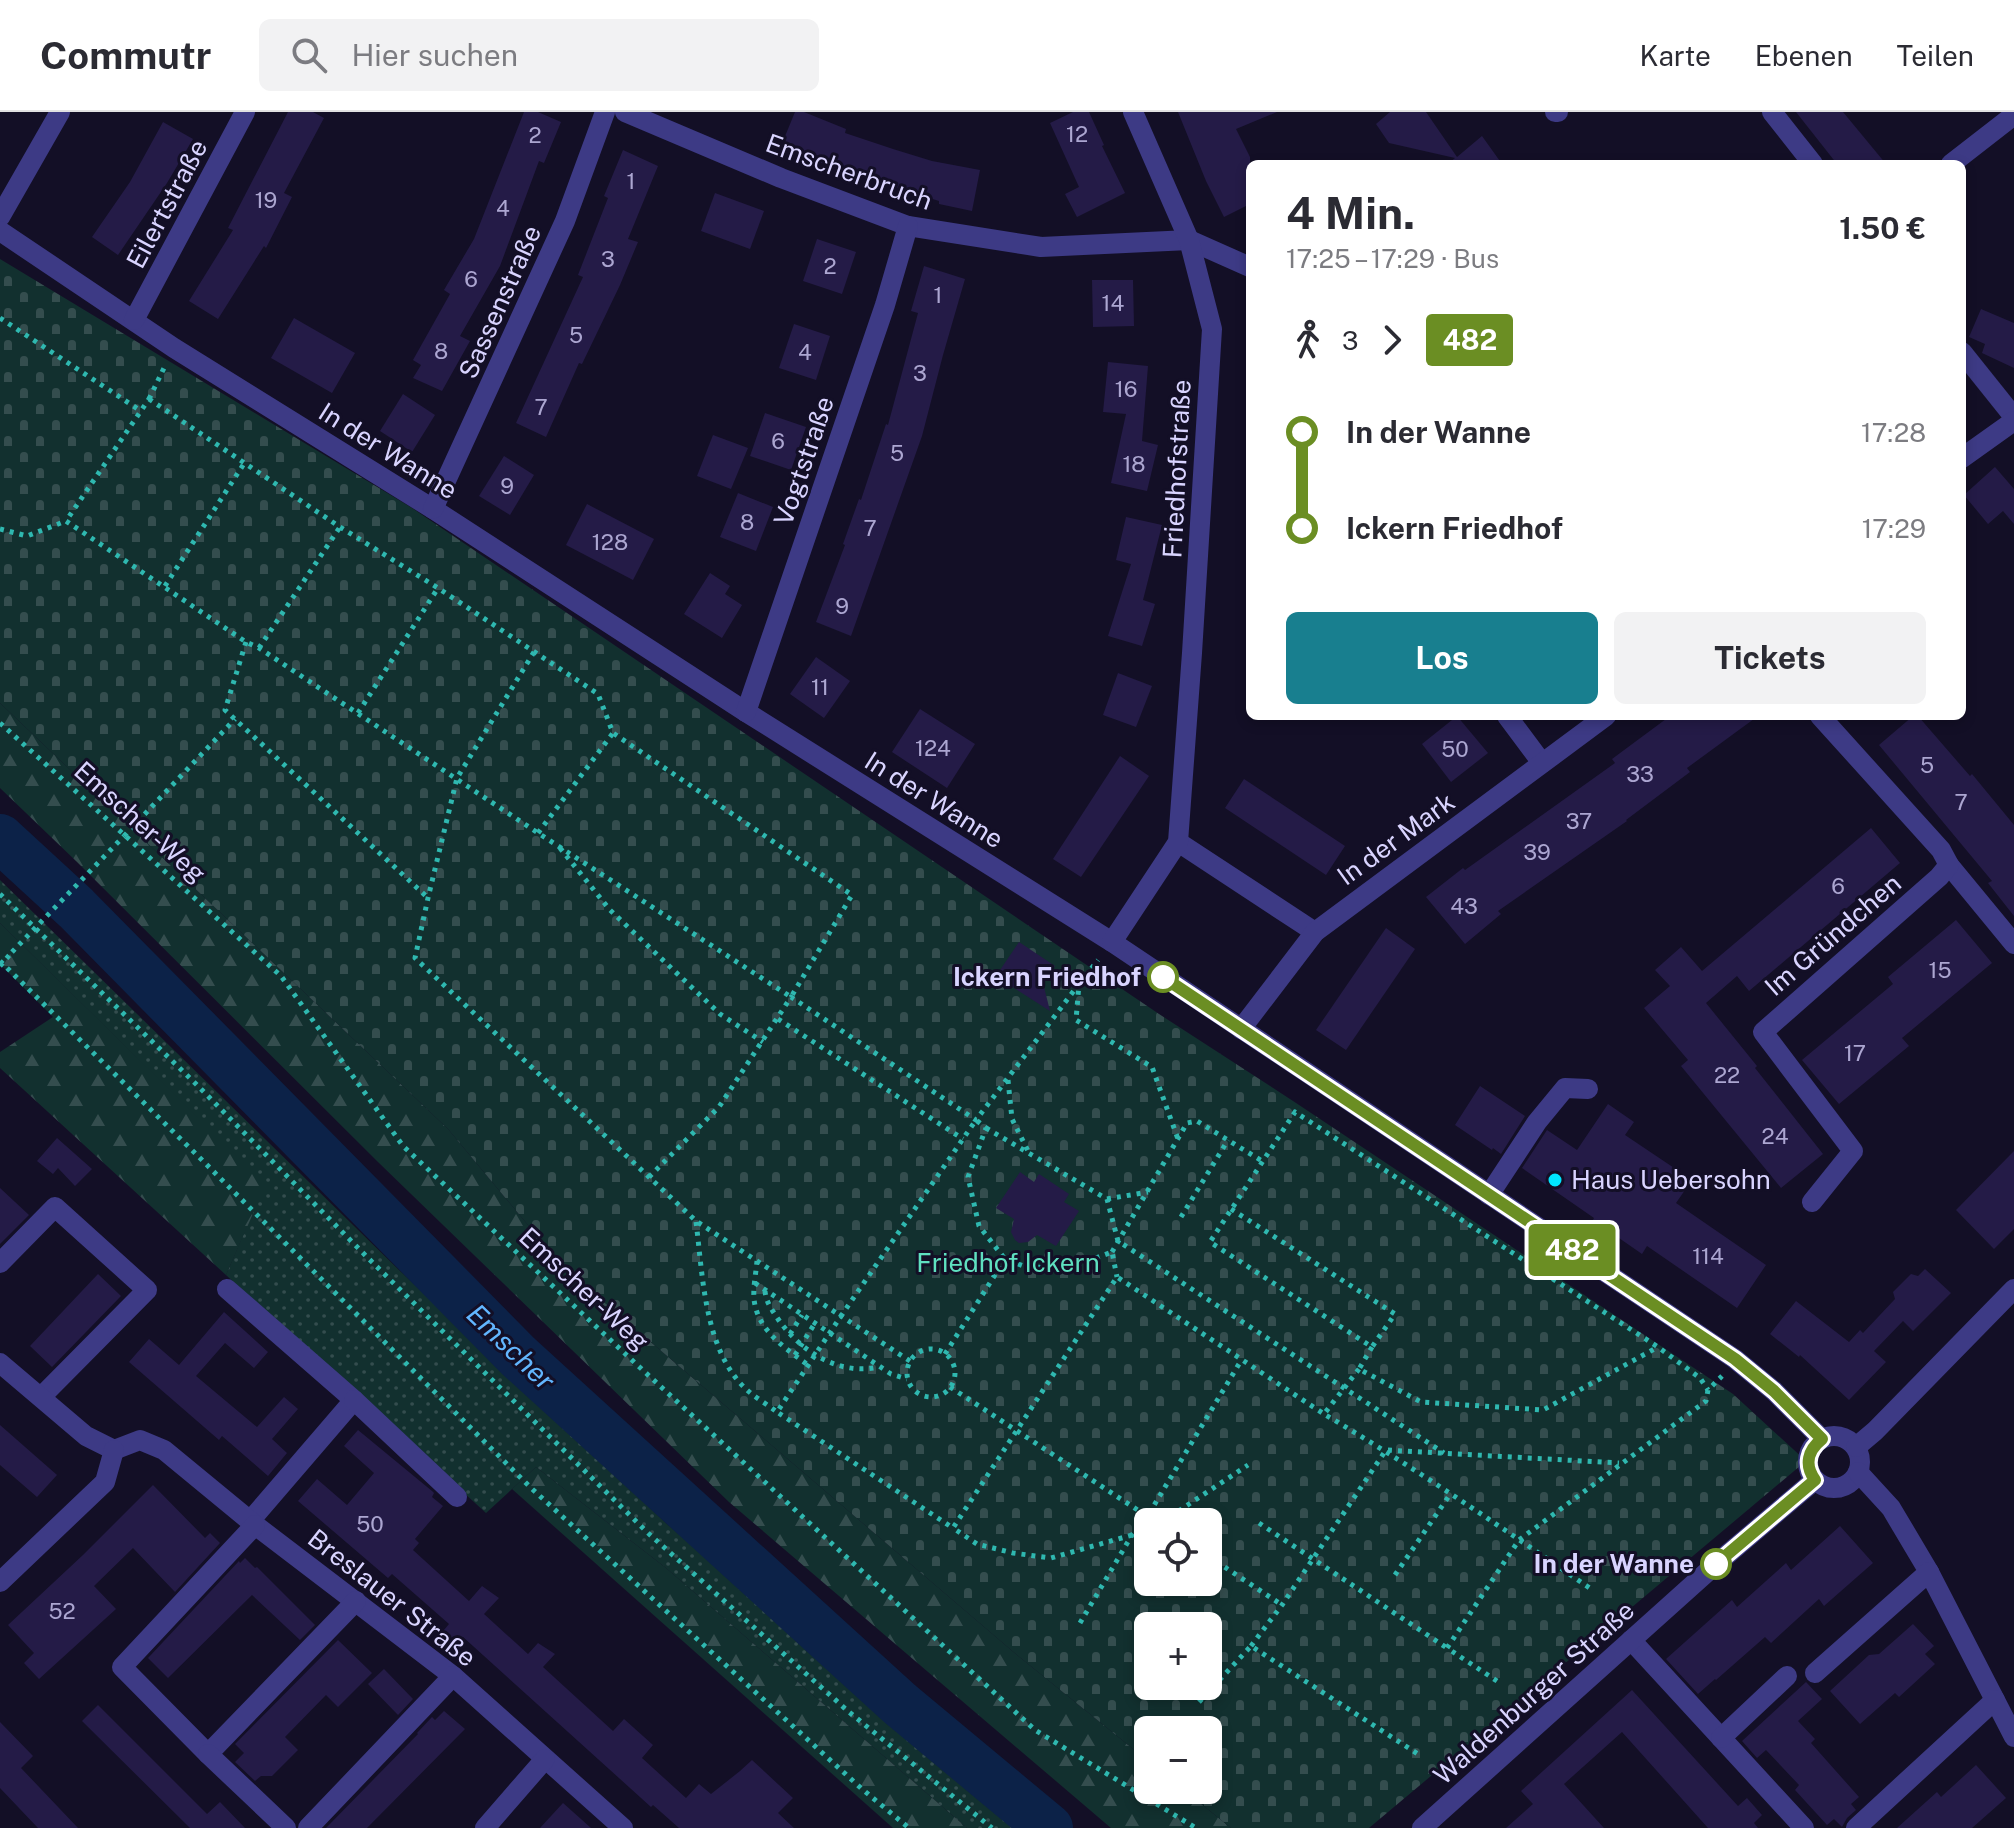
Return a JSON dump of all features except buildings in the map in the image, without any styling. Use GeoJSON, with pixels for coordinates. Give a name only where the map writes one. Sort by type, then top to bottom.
{"type":"FeatureCollection","features":[{"type":"Feature","properties":{"kind":"street"},"geometry":{"type":"LineString","coordinates":[[0,217],[60,112]]}},
{"type":"Feature","properties":{"kind":"street","name":"Eilertstraße"},"geometry":{"type":"LineString","coordinates":[[134,320],[245,112]]}},
{"type":"Feature","properties":{"kind":"street","name":"Sassenstraße"},"geometry":{"type":"LineString","coordinates":[[433,509],[565,221],[605,112]]}},
{"type":"Feature","properties":{"kind":"street","name":"Emscherbruch"},"geometry":{"type":"LineString","coordinates":[[625,112],[781,178],[908,226],[1041,247],[1189,240],[1246,265]]}},
{"type":"Feature","properties":{"kind":"street","name":"Friedhofstraße"},"geometry":{"type":"LineString","coordinates":[[1112,942],[1178,842],[1212,329],[1189,240],[1133,112]]}},
{"type":"Feature","properties":{"kind":"street"},"geometry":{"type":"LineString","coordinates":[[1772,112],[1810,160]]}},
{"type":"Feature","properties":{"kind":"street"},"geometry":{"type":"LineString","coordinates":[[1956,160],[2014,115]]}},
{"type":"Feature","properties":{"kind":"street","name":"Vogtstraße"},"geometry":{"type":"LineString","coordinates":[[746,712],[885,305],[908,226]]}},
{"type":"Feature","properties":{"kind":"street","name":"In der Wanne"},"geometry":{"type":"LineString","coordinates":[[0,231],[174,348],[433,509],[746,712],[1112,942],[1735,1359],[1774,1391],[1822,1439]]}},
{"type":"Feature","properties":{"kind":"street"},"geometry":{"type":"LineString","coordinates":[[1966,357],[2014,419],[1966,455]]}},
{"type":"Feature","properties":{"kind":"street"},"geometry":{"type":"LineString","coordinates":[[1510,720],[1542,763]]}},
{"type":"Feature","properties":{"kind":"street","name":"In der Mark"},"geometry":{"type":"LineString","coordinates":[[1241,1029],[1315,932],[1601,720]]}},
{"type":"Feature","properties":{"kind":"street"},"geometry":{"type":"LineString","coordinates":[[1824,720],[1941,850],[1949,865],[2014,944]]}},
{"type":"Feature","properties":{"kind":"street"},"geometry":{"type":"LineString","coordinates":[[1178,842],[1315,932]]}},
{"type":"Feature","properties":{"kind":"street","name":"Im Gründchen"},"geometry":{"type":"LineString","coordinates":[[1812,1202],[1853,1151],[1763,1032],[1949,865]]}},
{"type":"Feature","properties":{"kind":"street"},"geometry":{"type":"LineString","coordinates":[[1489,1195],[1537,1122],[1565,1088],[1588,1089]]}},
{"type":"Feature","properties":{"kind":"street"},"geometry":{"type":"LineString","coordinates":[[0,1263],[55,1207],[147,1290],[41,1397]]}},
{"type":"Feature","properties":{"kind":"street"},"geometry":{"type":"LineString","coordinates":[[227,1289],[354,1400],[457,1497]]}},
{"type":"Feature","properties":{"kind":"street"},"geometry":{"type":"LineString","coordinates":[[1856,1447],[2014,1289]]}},
{"type":"Feature","properties":{"kind":"street"},"geometry":{"type":"LineString","coordinates":[[0,1363],[86,1436],[114,1450],[105,1482],[0,1582]]}},
{"type":"Feature","properties":{"kind":"street"},"geometry":{"type":"LineString","coordinates":[[286,1828],[122,1667],[253,1523],[354,1400]]}},
{"type":"Feature","properties":{"kind":"street"},"geometry":{"type":"LineString","coordinates":[[1844,1437],[1856,1447],[1860,1459],[1858,1472],[1849,1483],[1836,1488],[1815,1480],[1808,1466],[1809,1458],[1811,1450],[1822,1439],[1844,1437]]}},
{"type":"Feature","properties":{"kind":"street","name":"Breslauer Straße"},"geometry":{"type":"LineString","coordinates":[[114,1450],[140,1440],[164,1450],[253,1523],[453,1676],[623,1828]]}},
{"type":"Feature","properties":{"kind":"street"},"geometry":{"type":"LineString","coordinates":[[1858,1472],[1891,1508],[1929,1572],[2014,1737]]}},
{"type":"Feature","properties":{"kind":"street","name":"Waldenburger Straße"},"geometry":{"type":"LineString","coordinates":[[1422,1828],[1716,1564],[1815,1480]]}},
{"type":"Feature","properties":{"kind":"street"},"geometry":{"type":"LineString","coordinates":[[1815,1673],[1929,1572]]}},
{"type":"Feature","properties":{"kind":"street"},"geometry":{"type":"LineString","coordinates":[[208,1754],[356,1601]]}},
{"type":"Feature","properties":{"kind":"street"},"geometry":{"type":"LineString","coordinates":[[1631,1640],[1804,1828]]}},
{"type":"Feature","properties":{"kind":"street"},"geometry":{"type":"LineString","coordinates":[[308,1828],[453,1676]]}},
{"type":"Feature","properties":{"kind":"street"},"geometry":{"type":"LineString","coordinates":[[1721,1738],[1787,1676]]}},
{"type":"Feature","properties":{"kind":"street"},"geometry":{"type":"LineString","coordinates":[[1856,1828],[1995,1700]]}},
{"type":"Feature","properties":{"kind":"street"},"geometry":{"type":"LineString","coordinates":[[485,1828],[545,1759]]}},
{"type":"Feature","properties":{"kind":"path"},"geometry":{"type":"LineString","coordinates":[[0,318],[141,411]]}},
{"type":"Feature","properties":{"kind":"path"},"geometry":{"type":"LineString","coordinates":[[0,529],[27,536],[66,521],[149,399],[174,348]]}},
{"type":"Feature","properties":{"kind":"path"},"geometry":{"type":"LineString","coordinates":[[149,399],[598,694],[613,733],[852,895],[778,1019],[719,1107],[649,1177]]}},
{"type":"Feature","properties":{"kind":"path"},"geometry":{"type":"LineString","coordinates":[[165,586],[245,462]]}},
{"type":"Feature","properties":{"kind":"path"},"geometry":{"type":"LineString","coordinates":[[66,521],[986,1128],[1107,1199],[1148,1192]]}},
{"type":"Feature","properties":{"kind":"path"},"geometry":{"type":"LineString","coordinates":[[259,648],[340,527]]}},
{"type":"Feature","properties":{"kind":"path"},"geometry":{"type":"LineString","coordinates":[[358,713],[438,588]]}},
{"type":"Feature","properties":{"kind":"path"},"geometry":{"type":"LineString","coordinates":[[246,642],[225,710],[428,898]]}},
{"type":"Feature","properties":{"kind":"path"},"geometry":{"type":"LineString","coordinates":[[534,652],[457,778],[415,958],[696,1221],[910,1361]]}},
{"type":"Feature","properties":{"kind":"path"},"geometry":{"type":"LineString","coordinates":[[235,719],[1,963],[531,1488],[862,1789],[909,1828]]}},
{"type":"Feature","properties":{"kind":"path","name":"Emscher-Weg"},"geometry":{"type":"LineString","coordinates":[[0,723],[281,976],[403,1146],[587,1320],[1035,1730],[1196,1828]]}},
{"type":"Feature","properties":{"kind":"path"},"geometry":{"type":"LineString","coordinates":[[538,833],[613,733]]}},
{"type":"Feature","properties":{"kind":"path"},"geometry":{"type":"LineString","coordinates":[[557,844],[610,910],[720,1014],[763,1042]]}},
{"type":"Feature","properties":{"kind":"path"},"geometry":{"type":"LineString","coordinates":[[0,894],[648,1533],[849,1712],[992,1828]]}},
{"type":"Feature","properties":{"kind":"path"},"geometry":{"type":"LineString","coordinates":[[777,1412],[976,1120],[1112,942]]}},
{"type":"Feature","properties":{"kind":"path"},"geometry":{"type":"LineString","coordinates":[[1079,984],[1076,1020],[1152,1067],[1178,1139]]}},
{"type":"Feature","properties":{"kind":"path"},"geometry":{"type":"LineString","coordinates":[[778,1019],[963,1139]]}},
{"type":"Feature","properties":{"kind":"path"},"geometry":{"type":"LineString","coordinates":[[1008,1079],[1012,1119],[1029,1153]]}},
{"type":"Feature","properties":{"kind":"path"},"geometry":{"type":"LineString","coordinates":[[1372,1347],[1210,1242],[1295,1112],[1658,1347],[1700,1378],[1708,1390]]}},
{"type":"Feature","properties":{"kind":"path"},"geometry":{"type":"LineString","coordinates":[[953,1528],[1117,1277],[1112,1252],[1187,1123],[1197,1121],[1262,1161]]}},
{"type":"Feature","properties":{"kind":"path"},"geometry":{"type":"LineString","coordinates":[[986,1128],[968,1177],[979,1226],[1005,1259],[1026,1267],[1069,1268],[1112,1252]]}},
{"type":"Feature","properties":{"kind":"path"},"geometry":{"type":"LineString","coordinates":[[1181,1217],[1228,1140]]}},
{"type":"Feature","properties":{"kind":"path"},"geometry":{"type":"LineString","coordinates":[[1107,1199],[1118,1241],[1444,1453]]}},
{"type":"Feature","properties":{"kind":"path"},"geometry":{"type":"LineString","coordinates":[[1231,1209],[1395,1314],[1359,1369],[1324,1414]]}},
{"type":"Feature","properties":{"kind":"path"},"geometry":{"type":"LineString","coordinates":[[696,1221],[708,1314],[723,1358],[746,1389],[777,1412],[977,1544],[1051,1558],[1132,1535]]}},
{"type":"Feature","properties":{"kind":"path"},"geometry":{"type":"LineString","coordinates":[[945,1354],[1005,1259]]}},
{"type":"Feature","properties":{"kind":"path"},"geometry":{"type":"LineString","coordinates":[[757,1261],[754,1298],[760,1321],[782,1346],[809,1365]]}},
{"type":"Feature","properties":{"kind":"path"},"geometry":{"type":"LineString","coordinates":[[1117,1277],[1324,1414],[1386,1450],[1594,1591]]}},
{"type":"Feature","properties":{"kind":"path"},"geometry":{"type":"LineString","coordinates":[[755,1283],[879,1367],[907,1379]]}},
{"type":"Feature","properties":{"kind":"path"},"geometry":{"type":"LineString","coordinates":[[765,1291],[770,1307],[803,1347],[850,1368],[864,1370],[879,1367]]}},
{"type":"Feature","properties":{"kind":"path"},"geometry":{"type":"LineString","coordinates":[[790,1334],[802,1315]]}},
{"type":"Feature","properties":{"kind":"path"},"geometry":{"type":"LineString","coordinates":[[795,1355],[815,1323]]}},
{"type":"Feature","properties":{"kind":"path"},"geometry":{"type":"LineString","coordinates":[[1359,1369],[1421,1402],[1543,1410],[1658,1347]]}},
{"type":"Feature","properties":{"kind":"path"},"geometry":{"type":"LineString","coordinates":[[934,1349],[945,1354],[955,1371],[950,1387],[940,1395],[930,1397],[918,1393],[907,1379],[910,1361],[926,1350],[934,1349]]}},
{"type":"Feature","properties":{"kind":"path"},"geometry":{"type":"LineString","coordinates":[[1152,1508],[1242,1359]]}},
{"type":"Feature","properties":{"kind":"path"},"geometry":{"type":"LineString","coordinates":[[1447,1648],[1519,1540],[1706,1401],[1708,1390],[1735,1359]]}},
{"type":"Feature","properties":{"kind":"path"},"geometry":{"type":"LineString","coordinates":[[950,1387],[1134,1508]]}},
{"type":"Feature","properties":{"kind":"path"},"geometry":{"type":"LineString","coordinates":[[1386,1450],[1621,1463]]}},
{"type":"Feature","properties":{"kind":"path"},"geometry":{"type":"LineString","coordinates":[[1199,1702],[1251,1646],[1282,1605],[1386,1450]]}},
{"type":"Feature","properties":{"kind":"path"},"geometry":{"type":"LineString","coordinates":[[1183,1508],[1248,1465]]}},
{"type":"Feature","properties":{"kind":"path"},"geometry":{"type":"LineString","coordinates":[[1395,1575],[1451,1493]]}},
{"type":"Feature","properties":{"kind":"path"},"geometry":{"type":"LineString","coordinates":[[1259,1523],[1497,1681]]}},
{"type":"Feature","properties":{"kind":"path"},"geometry":{"type":"LineString","coordinates":[[1080,1623],[1134,1533]]}},
{"type":"Feature","properties":{"kind":"path"},"geometry":{"type":"LineString","coordinates":[[1222,1565],[1282,1605]]}},
{"type":"Feature","properties":{"kind":"path"},"geometry":{"type":"LineString","coordinates":[[1251,1646],[1421,1756]]}},
{"type":"Feature","properties":{"kind":"green space","name":"Friedhof Ickern"},"geometry":{"type":"Polygon","coordinates":[[[0,259],[412,508],[1159,1014],[1733,1394],[1806,1461],[1369,1828],[1231,1828],[1201,1804],[1222,1804],[1222,1716],[1134,1716],[1134,1750],[1017,1655],[563,1267],[448,1129],[0,703],[0,259]]]}},
{"type":"Feature","properties":{"kind":"green space"},"geometry":{"type":"Polygon","coordinates":[[[0,703],[448,1129],[563,1267],[1017,1655],[1134,1750],[1134,1804],[1201,1804],[1231,1828],[1111,1828],[729,1502],[378,1162],[0,788],[0,703]]]}},
{"type":"Feature","properties":{"kind":"green space"},"geometry":{"type":"Polygon","coordinates":[[[0,880],[399,1270],[667,1524],[1024,1828],[967,1828],[666,1568],[536,1467],[486,1513],[226,1275],[265,1184],[0,923],[0,880]]]}},
{"type":"Feature","properties":{"kind":"green space"},"geometry":{"type":"Polygon","coordinates":[[[0,923],[266,1184],[226,1275],[0,1068],[0,1052],[53,1017],[0,964],[0,923]]]}},
{"type":"Feature","properties":{"kind":"green space"},"geometry":{"type":"Polygon","coordinates":[[[536,1467],[666,1568],[967,1828],[893,1828],[512,1489],[536,1467]]]}},
{"type":"Feature","properties":{"kind":"waterway","name":"Emscher"},"geometry":{"type":"LineString","coordinates":[[0,838],[76,908],[518,1356],[900,1704],[1049,1828]]}},
{"type":"Feature","properties":{"kind":"bus line","name":"482"},"geometry":{"type":"LineString","coordinates":[[1163,977],[1735,1359],[1774,1391],[1822,1439],[1815,1444],[1809,1458],[1808,1466],[1815,1480],[1716,1564]]}},
{"type":"Feature","properties":{"kind":"place","name":"Ickern Friedhof"},"geometry":{"type":"Point","coordinates":[1163,977]}},
{"type":"Feature","properties":{"kind":"place","name":"Haus Uebersohn"},"geometry":{"type":"Point","coordinates":[1555,1180]}},
{"type":"Feature","properties":{"kind":"place","name":"In der Wanne"},"geometry":{"type":"Point","coordinates":[1716,1564]}}]}
